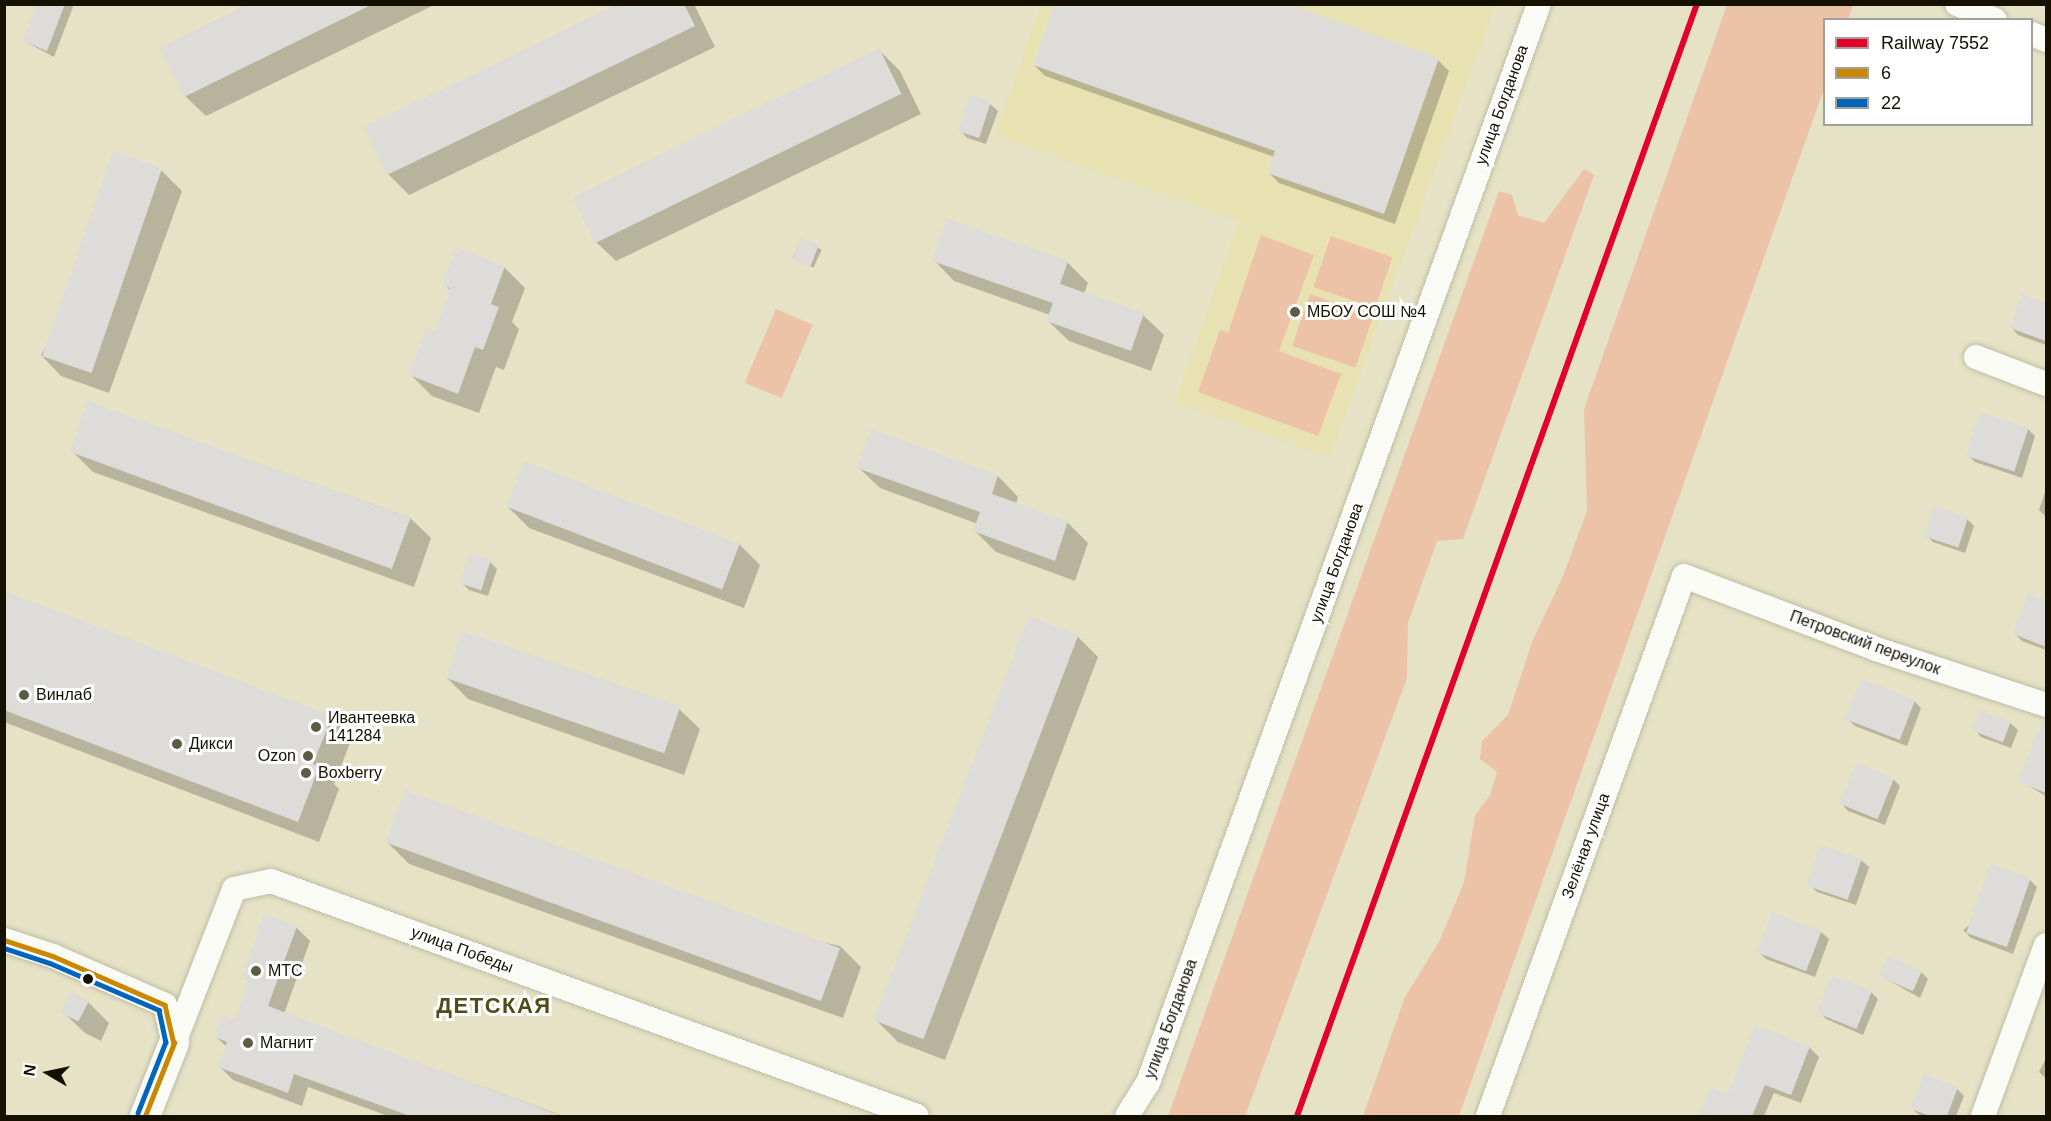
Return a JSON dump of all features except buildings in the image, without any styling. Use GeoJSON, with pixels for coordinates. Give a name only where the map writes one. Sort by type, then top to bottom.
{"type":"FeatureCollection","features":[{"type":"Feature","properties":{"kind":"street","name":"улица Богданова"},"geometry":{"type":"LineString","coordinates":[[1126,1116],[1148,1083],[1539,4]]}},
{"type":"Feature","properties":{"kind":"street"},"geometry":{"type":"LineString","coordinates":[[1957,4],[1990,18]]}},
{"type":"Feature","properties":{"kind":"street"},"geometry":{"type":"LineString","coordinates":[[1976,357],[2046,384]]}},
{"type":"Feature","properties":{"kind":"street","name":"Петровский переулок"},"geometry":{"type":"LineString","coordinates":[[1684,576],[1876,649],[2046,705]]}},
{"type":"Feature","properties":{"kind":"street","name":"Зелёная улица"},"geometry":{"type":"LineString","coordinates":[[1488,1116],[1684,576]]}},
{"type":"Feature","properties":{"kind":"street","name":"улица Победы"},"geometry":{"type":"LineString","coordinates":[[145,1116],[234,890],[271,881],[917,1116]]}},
{"type":"Feature","properties":{"kind":"street"},"geometry":{"type":"LineString","coordinates":[[4,940],[54,956],[165,1005],[174,1042]]}},
{"type":"Feature","properties":{"kind":"street"},"geometry":{"type":"LineString","coordinates":[[1983,1116],[2046,945]]}},
{"type":"Feature","properties":{"kind":"shaded area","name":"МБОУ СОШ №4"},"geometry":{"type":"Polygon","coordinates":[[[1041,5],[1495,5],[1330,457],[1175,402],[1239,221],[995,135],[1041,5]]]}},
{"type":"Feature","properties":{"kind":"shaded area"},"geometry":{"type":"Polygon","coordinates":[[[1727,5],[1853,5],[1848,18],[1823,18],[1823,92],[1459,1116],[1363,1116],[1405,997],[1439,942],[1464,882],[1475,816],[1490,795],[1497,772],[1480,759],[1482,741],[1508,715],[1532,642],[1563,576],[1587,511],[1584,409],[1727,5]]]}},
{"type":"Feature","properties":{"kind":"shaded area"},"geometry":{"type":"Polygon","coordinates":[[[1584,169],[1594,175],[1463,539],[1437,541],[1408,623],[1407,678],[1245,1116],[1168,1116],[1499,191],[1512,195],[1518,215],[1544,223],[1584,169]]]}},
{"type":"Feature","properties":{"kind":"shaded area"},"geometry":{"type":"Polygon","coordinates":[[[1261,235],[1314,255],[1279,351],[1341,374],[1318,436],[1198,392],[1220,330],[1228,333],[1261,235]]]}},
{"type":"Feature","properties":{"kind":"shaded area"},"geometry":{"type":"Polygon","coordinates":[[[1331,236],[1392,257],[1375,308],[1313,287],[1331,236]]]}},
{"type":"Feature","properties":{"kind":"shaded area"},"geometry":{"type":"Polygon","coordinates":[[[1310,294],[1373,316],[1355,368],[1292,346],[1310,294]]]}},
{"type":"Feature","properties":{"kind":"shaded area"},"geometry":{"type":"Polygon","coordinates":[[[776,309],[813,325],[782,398],[745,383],[776,309]]]}},
{"type":"Feature","properties":{"kind":"rail line","name":"7552"},"geometry":{"type":"LineString","coordinates":[[1297,1116],[1697,4]]}},
{"type":"Feature","properties":{"kind":"transit line","name":"6"},"geometry":{"type":"LineString","coordinates":[[4,940],[53,956],[165,1005],[174,1043]]}},
{"type":"Feature","properties":{"kind":"transit line","name":"22"},"geometry":{"type":"LineString","coordinates":[[4,948],[50,963],[159,1010],[166,1042],[138,1113]]}},
{"type":"Feature","properties":{"kind":"transit line","name":"6"},"geometry":{"type":"LineString","coordinates":[[145,1116],[174,1043]]}},
{"type":"Feature","properties":{"kind":"place","name":"МБОУ СОШ №4"},"geometry":{"type":"Point","coordinates":[1295,312]}},
{"type":"Feature","properties":{"kind":"place","name":"Винлаб"},"geometry":{"type":"Point","coordinates":[24,695]}},
{"type":"Feature","properties":{"kind":"place","name":"Ивантеевка 141284"},"geometry":{"type":"Point","coordinates":[316,727]}},
{"type":"Feature","properties":{"kind":"place","name":"Дикси"},"geometry":{"type":"Point","coordinates":[177,744]}},
{"type":"Feature","properties":{"kind":"place","name":"Ozon"},"geometry":{"type":"Point","coordinates":[308,756]}},
{"type":"Feature","properties":{"kind":"place","name":"Boxberry"},"geometry":{"type":"Point","coordinates":[306,773]}},
{"type":"Feature","properties":{"kind":"place","name":"МТС"},"geometry":{"type":"Point","coordinates":[256,971]}},
{"type":"Feature","properties":{"kind":"place","name":"Магнит"},"geometry":{"type":"Point","coordinates":[248,1043]}},
{"type":"Feature","properties":{"kind":"district","name":"ДЕТСКАЯ"},"geometry":{"type":"Point","coordinates":[494,1006]}}]}
